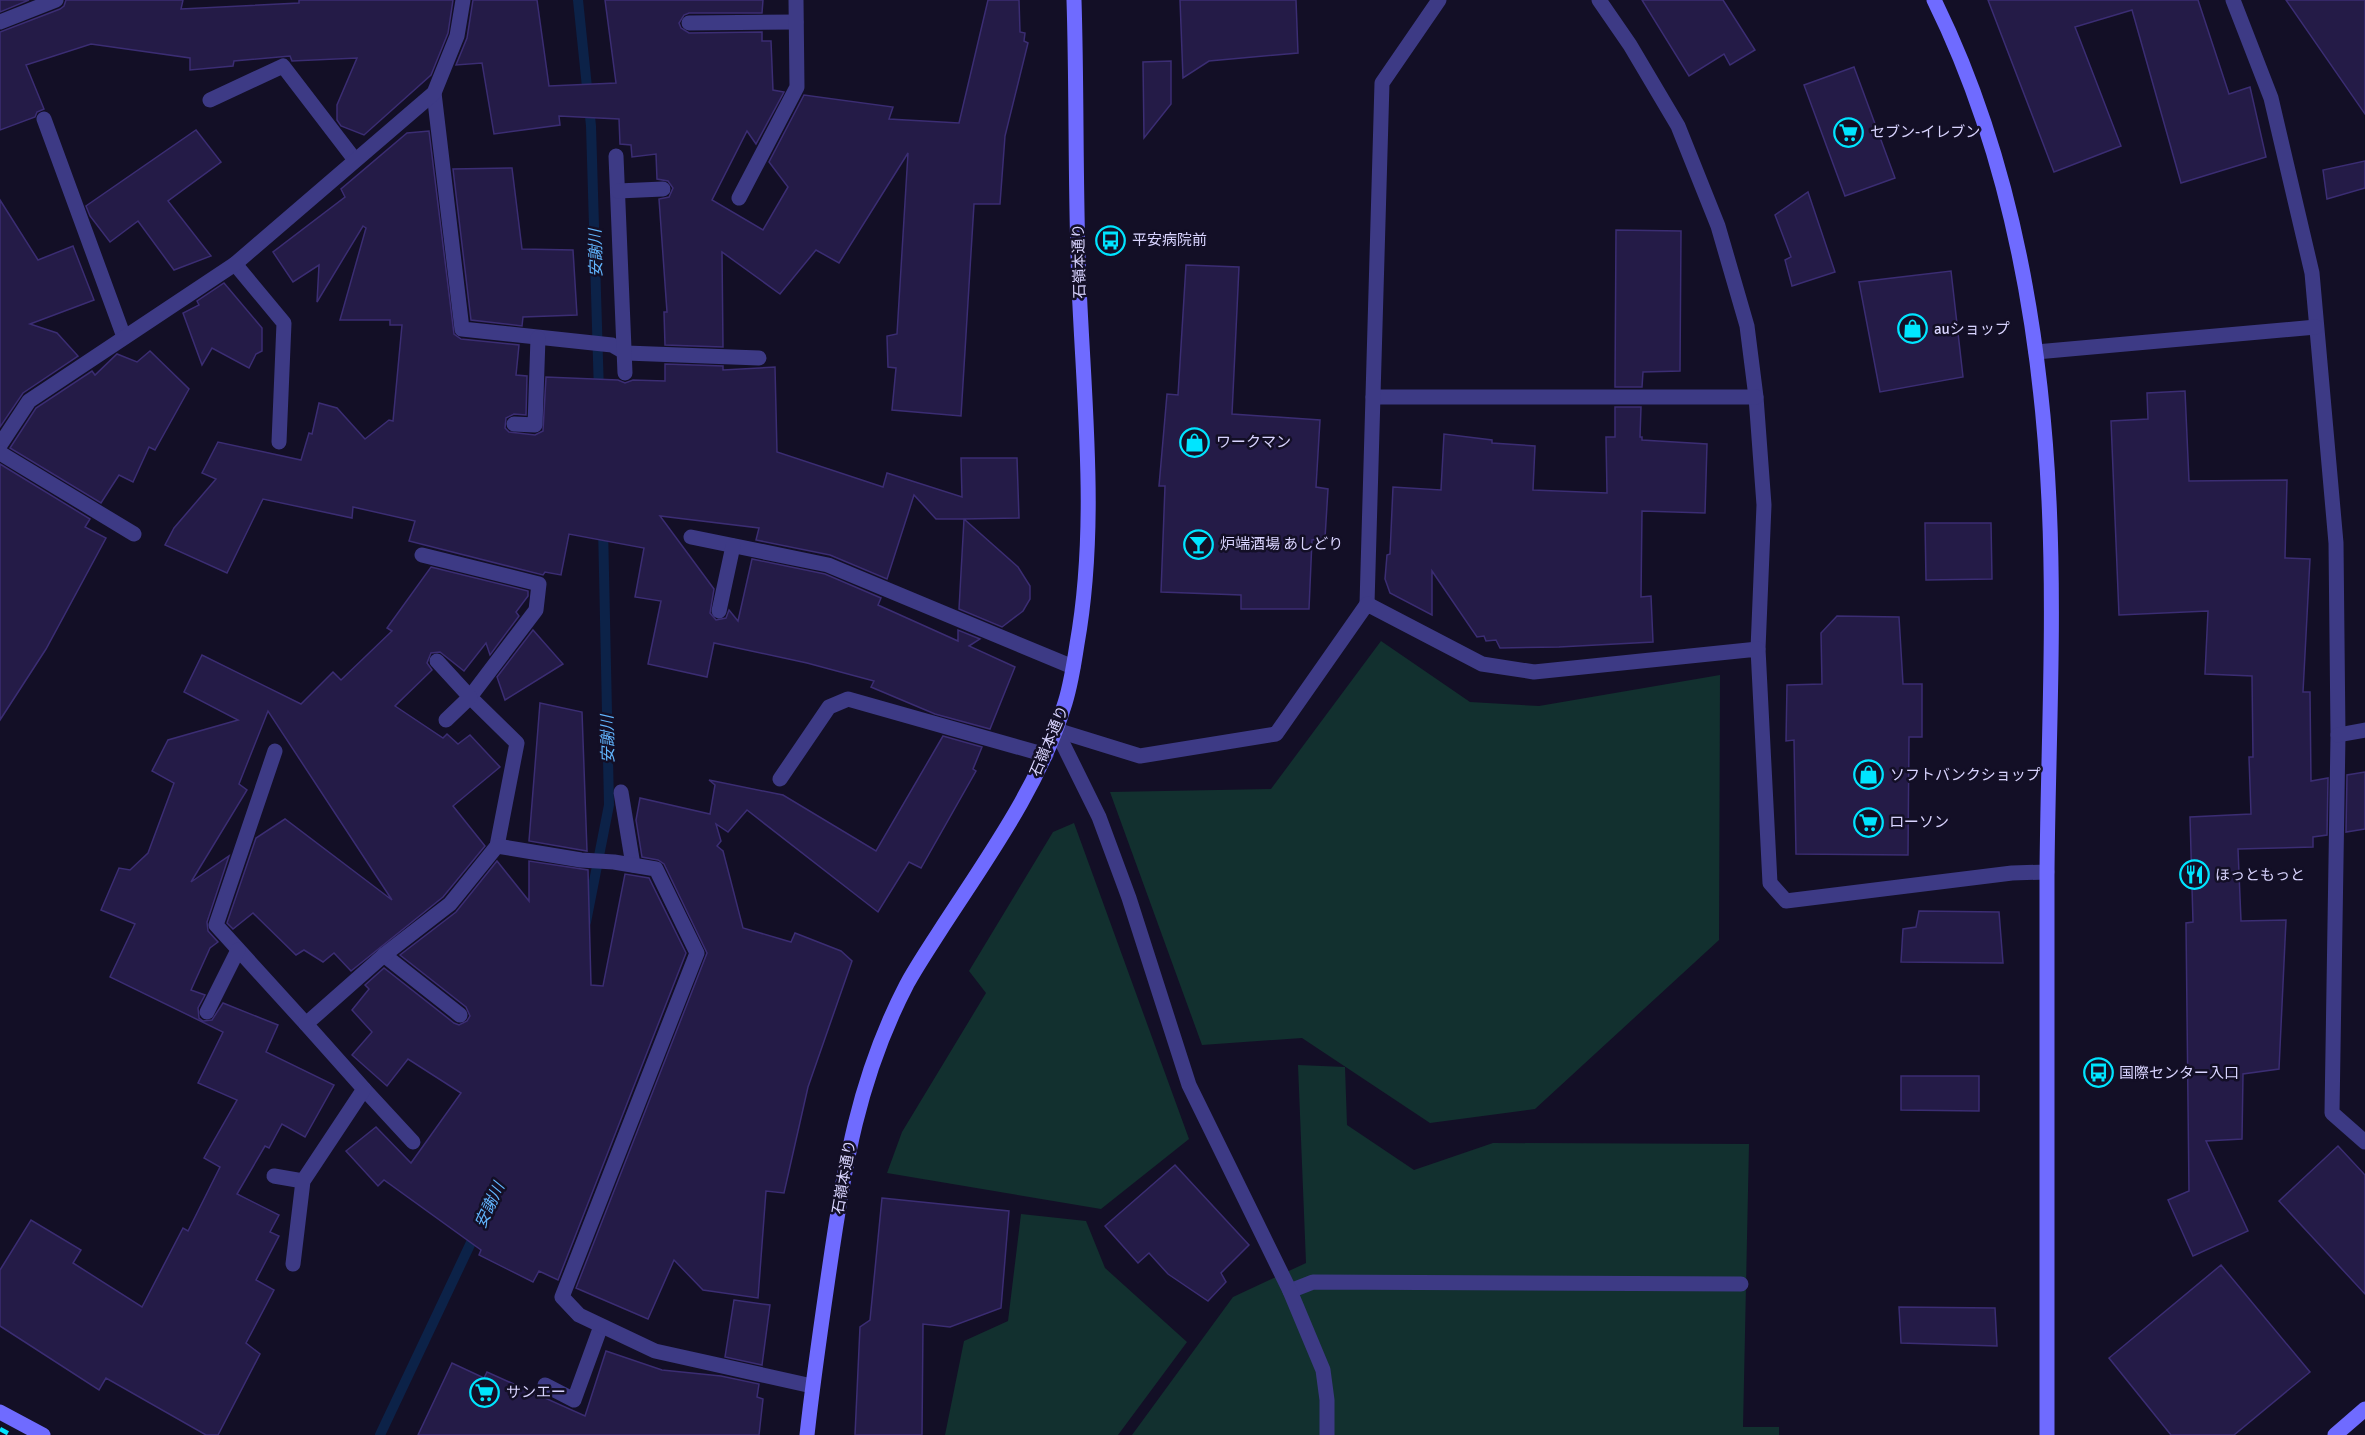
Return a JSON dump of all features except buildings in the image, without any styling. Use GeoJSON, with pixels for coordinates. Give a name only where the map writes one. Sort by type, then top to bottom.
{"type":"FeatureCollection","features":[{"type":"Feature","properties":{"kind":"street"},"geometry":{"type":"LineString","coordinates":[[0,22],[56,0]]}},
{"type":"Feature","properties":{"kind":"street"},"geometry":{"type":"LineString","coordinates":[[0,445],[29,401],[235,264],[434,93],[457,36],[463,0]]}},
{"type":"Feature","properties":{"kind":"street"},"geometry":{"type":"LineString","coordinates":[[739,198],[797,87],[796,0]]}},
{"type":"Feature","properties":{"kind":"street","name":"石嶺本通り"},"geometry":{"type":"LineString","coordinates":[[807,1435],[842,1178],[853,1126],[870,1070],[887,1026],[909,981],[1015,814],[1046,755],[1066,700],[1073,667],[1083,612],[1088,552],[1079,273],[1074,0]]}},
{"type":"Feature","properties":{"kind":"street"},"geometry":{"type":"LineString","coordinates":[[1056,730],[1140,756],[1276,734],[1367,604],[1382,83],[1439,0]]}},
{"type":"Feature","properties":{"kind":"street"},"geometry":{"type":"LineString","coordinates":[[1599,0],[1630,45],[1678,126],[1718,226],[1747,326],[1756,397],[1764,505],[1758,649],[1770,883],[1786,900],[2012,873],[2047,872]]}},
{"type":"Feature","properties":{"kind":"street"},"geometry":{"type":"LineString","coordinates":[[1934,0],[1970,87],[1996,159],[2021,264],[2036,352],[2049,500],[2047,1435]]}},
{"type":"Feature","properties":{"kind":"street"},"geometry":{"type":"LineString","coordinates":[[2233,0],[2271,99],[2312,273],[2336,543],[2338,735],[2332,1113],[2365,1142]]}},
{"type":"Feature","properties":{"kind":"street"},"geometry":{"type":"LineString","coordinates":[[689,23],[796,22]]}},
{"type":"Feature","properties":{"kind":"street"},"geometry":{"type":"LineString","coordinates":[[210,100],[283,66],[355,160]]}},
{"type":"Feature","properties":{"kind":"street"},"geometry":{"type":"LineString","coordinates":[[434,93],[462,329],[612,345],[626,353],[759,358]]}},
{"type":"Feature","properties":{"kind":"street"},"geometry":{"type":"LineString","coordinates":[[44,118],[124,337]]}},
{"type":"Feature","properties":{"kind":"street"},"geometry":{"type":"LineString","coordinates":[[616,156],[625,372]]}},
{"type":"Feature","properties":{"kind":"street"},"geometry":{"type":"LineString","coordinates":[[618,191],[663,189]]}},
{"type":"Feature","properties":{"kind":"street"},"geometry":{"type":"LineString","coordinates":[[235,264],[284,322],[279,442]]}},
{"type":"Feature","properties":{"kind":"street"},"geometry":{"type":"LineString","coordinates":[[2036,352],[2316,327]]}},
{"type":"Feature","properties":{"kind":"street"},"geometry":{"type":"LineString","coordinates":[[514,424],[536,425],[538,338]]}},
{"type":"Feature","properties":{"kind":"street"},"geometry":{"type":"LineString","coordinates":[[1373,397],[1756,397]]}},
{"type":"Feature","properties":{"kind":"street"},"geometry":{"type":"LineString","coordinates":[[0,453],[134,534]]}},
{"type":"Feature","properties":{"kind":"street"},"geometry":{"type":"LineString","coordinates":[[691,537],[828,565],[1073,667]]}},
{"type":"Feature","properties":{"kind":"street"},"geometry":{"type":"LineString","coordinates":[[719,611],[734,546]]}},
{"type":"Feature","properties":{"kind":"street"},"geometry":{"type":"LineString","coordinates":[[422,555],[539,584],[536,610],[470,697],[446,720]]}},
{"type":"Feature","properties":{"kind":"street"},"geometry":{"type":"LineString","coordinates":[[1367,604],[1482,664],[1534,672],[1758,649]]}},
{"type":"Feature","properties":{"kind":"street"},"geometry":{"type":"LineString","coordinates":[[306,1024],[384,955],[450,904],[497,846],[517,743],[437,661]]}},
{"type":"Feature","properties":{"kind":"street"},"geometry":{"type":"LineString","coordinates":[[780,779],[829,707],[848,699],[1046,755]]}},
{"type":"Feature","properties":{"kind":"street"},"geometry":{"type":"LineString","coordinates":[[1056,730],[1102,827],[1161,993],[1189,1085],[1290,1291],[1323,1370],[1327,1400],[1326,1435]]}},
{"type":"Feature","properties":{"kind":"street"},"geometry":{"type":"LineString","coordinates":[[2338,735],[2365,730]]}},
{"type":"Feature","properties":{"kind":"street"},"geometry":{"type":"LineString","coordinates":[[275,751],[216,925],[413,1142]]}},
{"type":"Feature","properties":{"kind":"street"},"geometry":{"type":"LineString","coordinates":[[621,792],[633,865]]}},
{"type":"Feature","properties":{"kind":"street"},"geometry":{"type":"LineString","coordinates":[[497,846],[581,860],[614,862],[656,869],[697,953],[562,1298],[579,1315],[655,1351],[812,1386]]}},
{"type":"Feature","properties":{"kind":"street"},"geometry":{"type":"LineString","coordinates":[[207,1012],[238,950]]}},
{"type":"Feature","properties":{"kind":"street"},"geometry":{"type":"LineString","coordinates":[[384,955],[460,1015]]}},
{"type":"Feature","properties":{"kind":"street"},"geometry":{"type":"LineString","coordinates":[[293,1264],[303,1181],[364,1089]]}},
{"type":"Feature","properties":{"kind":"street"},"geometry":{"type":"LineString","coordinates":[[274,1176],[303,1181]]}},
{"type":"Feature","properties":{"kind":"street"},"geometry":{"type":"LineString","coordinates":[[1290,1291],[1314,1282],[1741,1284]]}},
{"type":"Feature","properties":{"kind":"street"},"geometry":{"type":"LineString","coordinates":[[545,1385],[574,1400],[601,1326]]}},
{"type":"Feature","properties":{"kind":"street"},"geometry":{"type":"LineString","coordinates":[[2335,1435],[2365,1409]]}},
{"type":"Feature","properties":{"kind":"street"},"geometry":{"type":"LineString","coordinates":[[0,1412],[42,1435]]}},
{"type":"Feature","properties":{"kind":"green space"},"geometry":{"type":"Polygon","coordinates":[[[1381,641],[1470,702],[1539,706],[1720,675],[1719,940],[1535,1109],[1430,1123],[1302,1038],[1202,1045],[1110,792],[1271,789],[1381,641]]]}},
{"type":"Feature","properties":{"kind":"green space"},"geometry":{"type":"Polygon","coordinates":[[[1074,823],[1189,1139],[1101,1209],[887,1173],[902,1132],[986,993],[969,971],[1053,832],[1074,823]]]}},
{"type":"Feature","properties":{"kind":"green space"},"geometry":{"type":"Polygon","coordinates":[[[1298,1065],[1345,1067],[1347,1125],[1414,1170],[1493,1143],[1749,1144],[1743,1427],[1779,1427],[1779,1435],[1132,1435],[1233,1297],[1306,1263],[1298,1065]]]}},
{"type":"Feature","properties":{"kind":"green space"},"geometry":{"type":"Polygon","coordinates":[[[1021,1214],[1086,1221],[1105,1268],[1187,1342],[1118,1435],[945,1435],[964,1341],[1008,1321],[1021,1214]]]}},
{"type":"Feature","properties":{"kind":"waterway","name":"安謝川"},"geometry":{"type":"LineString","coordinates":[[578,0],[591,126],[599,393]]}},
{"type":"Feature","properties":{"kind":"waterway","name":"安謝川"},"geometry":{"type":"LineString","coordinates":[[586,922],[609,805],[603,526]]}},
{"type":"Feature","properties":{"kind":"waterway","name":"安謝川"},"geometry":{"type":"LineString","coordinates":[[380,1435],[476,1232]]}},
{"type":"Feature","properties":{"kind":"railway"},"geometry":{"type":"LineString","coordinates":[[0,1429],[11,1435]]}},
{"type":"Feature","properties":{"kind":"place","name":"セブン-イレブン"},"geometry":{"type":"Point","coordinates":[1849,132]}},
{"type":"Feature","properties":{"kind":"place","name":"平安病院前"},"geometry":{"type":"Point","coordinates":[1111,240]}},
{"type":"Feature","properties":{"kind":"place","name":"auショップ"},"geometry":{"type":"Point","coordinates":[1913,329]}},
{"type":"Feature","properties":{"kind":"place","name":"ワークマン"},"geometry":{"type":"Point","coordinates":[1195,442]}},
{"type":"Feature","properties":{"kind":"place","name":"炉端酒場 あしどり"},"geometry":{"type":"Point","coordinates":[1199,544]}},
{"type":"Feature","properties":{"kind":"place","name":"ソフトバンクショップ"},"geometry":{"type":"Point","coordinates":[1869,775]}},
{"type":"Feature","properties":{"kind":"place","name":"ローソン"},"geometry":{"type":"Point","coordinates":[1868,822]}},
{"type":"Feature","properties":{"kind":"place","name":"ほっともっと"},"geometry":{"type":"Point","coordinates":[2194,875]}},
{"type":"Feature","properties":{"kind":"place","name":"国際センター入口"},"geometry":{"type":"Point","coordinates":[2098,1073]}},
{"type":"Feature","properties":{"kind":"place","name":"サンエー"},"geometry":{"type":"Point","coordinates":[485,1392]}}]}
